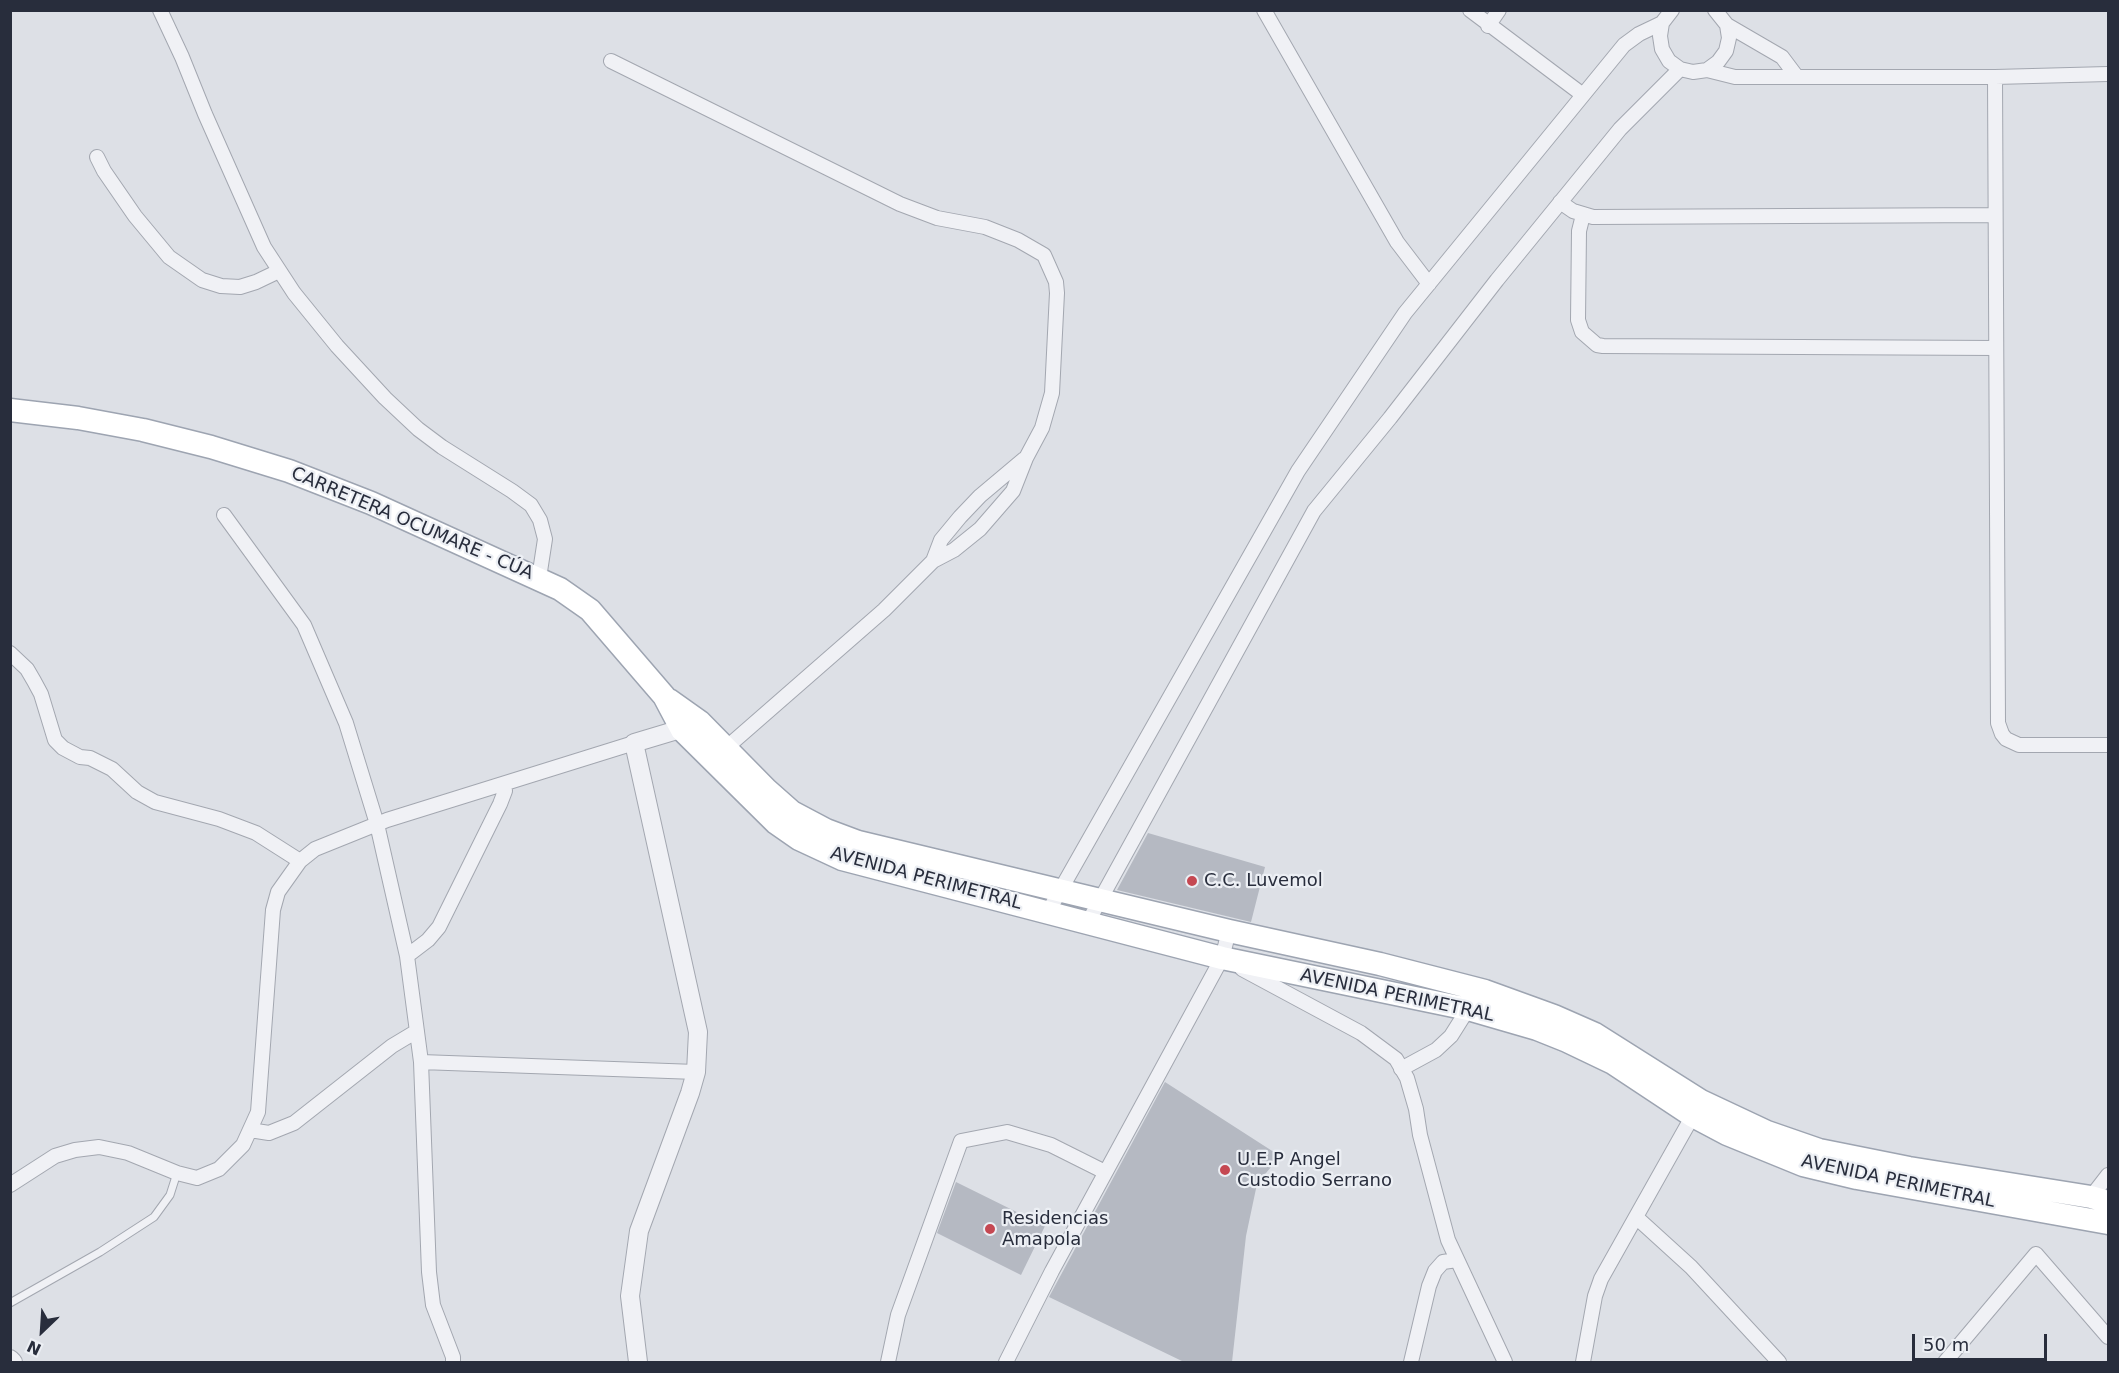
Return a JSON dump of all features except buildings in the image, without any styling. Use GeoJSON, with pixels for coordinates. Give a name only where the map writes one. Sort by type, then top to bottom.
{"type":"FeatureCollection","features":[{"type":"Feature","properties":{"kind":"main road","name":"CARRETERA OCUMARE - CÚA"},"geometry":{"type":"LineString","coordinates":[[10,410],[78,418],[143,430],[211,447],[289,471],[371,503],[560,589],[590,610],[664,696]]}},
{"type":"Feature","properties":{"kind":"main road","name":"AVENIDA PERIMETRAL"},"geometry":{"type":"LineString","coordinates":[[664,696],[776,823],[799,839],[842,859],[1222,958],[1468,1009],[1537,1029],[1612,1063],[1697,1108],[1819,1150],[1909,1168],[2100,1200]]}},
{"type":"Feature","properties":{"kind":"main road","name":"AVENIDA PERIMETRAL"},"geometry":{"type":"LineString","coordinates":[[691,726],[726,748],[792,812],[826,830],[858,842],[1229,931],[1380,964],[1485,991],[1554,1016],[1595,1034],[1736,1138],[1803,1165],[1857,1178],[2109,1223]]}},
{"type":"Feature","properties":{"kind":"street"},"geometry":{"type":"LineString","coordinates":[[160,10],[242,199],[264,247],[279,271],[337,346],[385,398],[418,429],[531,505],[540,520],[545,539],[539,578]]}},
{"type":"Feature","properties":{"kind":"street"},"geometry":{"type":"LineString","coordinates":[[1264,10],[1397,242],[1429,284]]}},
{"type":"Feature","properties":{"kind":"street"},"geometry":{"type":"LineString","coordinates":[[1470,10],[1488,26],[1583,94]]}},
{"type":"Feature","properties":{"kind":"street"},"geometry":{"type":"LineString","coordinates":[[1488,26],[1499,10]]}},
{"type":"Feature","properties":{"kind":"street"},"geometry":{"type":"LineString","coordinates":[[1715,10],[1727,25],[1782,57],[1797,77]]}},
{"type":"Feature","properties":{"kind":"street"},"geometry":{"type":"LineString","coordinates":[[1669,14],[1660,36],[1662,49],[1669,61],[1680,69],[1693,72],[1707,70],[1735,77],[1995,77],[2109,74]]}},
{"type":"Feature","properties":{"kind":"street"},"geometry":{"type":"LineString","coordinates":[[1048,912],[1298,471],[1405,313],[1624,45],[1669,14]]}},
{"type":"Feature","properties":{"kind":"street"},"geometry":{"type":"LineString","coordinates":[[1707,70],[1718,62],[1726,51],[1729,38],[1727,25]]}},
{"type":"Feature","properties":{"kind":"street"},"geometry":{"type":"LineString","coordinates":[[610,61],[900,204],[937,218],[985,227],[1018,240],[1044,255],[1053,272],[1057,293],[1053,376],[1048,410],[1013,491],[980,529],[954,550],[933,561],[884,610],[726,748]]}},
{"type":"Feature","properties":{"kind":"street"},"geometry":{"type":"LineString","coordinates":[[1088,922],[1314,511],[1620,129],[1680,69]]}},
{"type":"Feature","properties":{"kind":"street"},"geometry":{"type":"LineString","coordinates":[[1995,77],[1998,723],[2006,739],[2019,745],[2109,745]]}},
{"type":"Feature","properties":{"kind":"street"},"geometry":{"type":"LineString","coordinates":[[97,158],[135,216],[168,257],[202,280],[221,286],[240,287],[279,271]]}},
{"type":"Feature","properties":{"kind":"street"},"geometry":{"type":"LineString","coordinates":[[1560,202],[1583,215],[1593,217],[1995,215]]}},
{"type":"Feature","properties":{"kind":"street"},"geometry":{"type":"LineString","coordinates":[[1583,215],[1579,231],[1578,320],[1582,332],[1597,345],[1996,348]]}},
{"type":"Feature","properties":{"kind":"street"},"geometry":{"type":"LineString","coordinates":[[933,561],[941,540],[960,517],[980,496],[1026,458]]}},
{"type":"Feature","properties":{"kind":"street"},"geometry":{"type":"LineString","coordinates":[[224,515],[304,625],[346,723],[377,824],[408,956],[421,1062],[429,1272],[433,1305],[453,1362]]}},
{"type":"Feature","properties":{"kind":"street"},"geometry":{"type":"LineString","coordinates":[[10,653],[27,669],[34,681],[41,694],[55,740],[63,748],[112,769],[137,792],[154,802],[219,819],[256,834],[300,861]]}},
{"type":"Feature","properties":{"kind":"street"},"geometry":{"type":"LineString","coordinates":[[10,1185],[55,1156],[75,1150],[99,1148],[128,1153],[177,1173],[197,1178],[219,1169],[243,1145],[258,1112],[273,910],[278,892],[300,861],[315,849],[377,824],[691,726]]}},
{"type":"Feature","properties":{"kind":"street"},"geometry":{"type":"LineString","coordinates":[[634,743],[698,1032],[696,1072],[639,1231],[630,1296],[638,1362]]}},
{"type":"Feature","properties":{"kind":"street"},"geometry":{"type":"LineString","coordinates":[[408,956],[428,940],[439,927],[500,804],[505,791],[504,784]]}},
{"type":"Feature","properties":{"kind":"street"},"geometry":{"type":"LineString","coordinates":[[1006,1362],[1052,1270],[1222,958],[1229,931]]}},
{"type":"Feature","properties":{"kind":"street"},"geometry":{"type":"LineString","coordinates":[[1222,958],[1361,1034],[1396,1059],[1407,1078],[1416,1109],[1420,1136],[1448,1240],[1505,1362]]}},
{"type":"Feature","properties":{"kind":"street"},"geometry":{"type":"LineString","coordinates":[[1401,1068],[1436,1050],[1451,1036],[1468,1009]]}},
{"type":"Feature","properties":{"kind":"street"},"geometry":{"type":"LineString","coordinates":[[250,1130],[269,1133],[294,1123],[392,1046],[417,1031]]}},
{"type":"Feature","properties":{"kind":"street"},"geometry":{"type":"LineString","coordinates":[[421,1062],[696,1072]]}},
{"type":"Feature","properties":{"kind":"street"},"geometry":{"type":"LineString","coordinates":[[1583,1362],[1595,1296],[1601,1279],[1697,1108]]}},
{"type":"Feature","properties":{"kind":"street"},"geometry":{"type":"LineString","coordinates":[[888,1362],[898,1315],[961,1141],[1006,1132],[1051,1145],[1105,1172]]}},
{"type":"Feature","properties":{"kind":"street"},"geometry":{"type":"LineString","coordinates":[[2100,1200],[2109,1175]]}},
{"type":"Feature","properties":{"kind":"street"},"geometry":{"type":"LineString","coordinates":[[1636,1217],[1690,1267],[1779,1362]]}},
{"type":"Feature","properties":{"kind":"street"},"geometry":{"type":"LineString","coordinates":[[1945,1362],[2036,1254],[2109,1338]]}},
{"type":"Feature","properties":{"kind":"street"},"geometry":{"type":"LineString","coordinates":[[1411,1362],[1429,1286],[1435,1271],[1443,1262],[1457,1260]]}},
{"type":"Feature","properties":{"kind":"lane"},"geometry":{"type":"LineString","coordinates":[[10,1303],[100,1252],[154,1217],[170,1195],[177,1173]]}},
{"type":"Feature","properties":{"kind":"place","name":"C.C. Luvemol"},"geometry":{"type":"Point","coordinates":[1192,881]}},
{"type":"Feature","properties":{"kind":"place","name":"U.E.P Angel Custodio Serrano"},"geometry":{"type":"Point","coordinates":[1225,1170]}},
{"type":"Feature","properties":{"kind":"place","name":"Residencias Amapola"},"geometry":{"type":"Point","coordinates":[990,1229]}}]}
